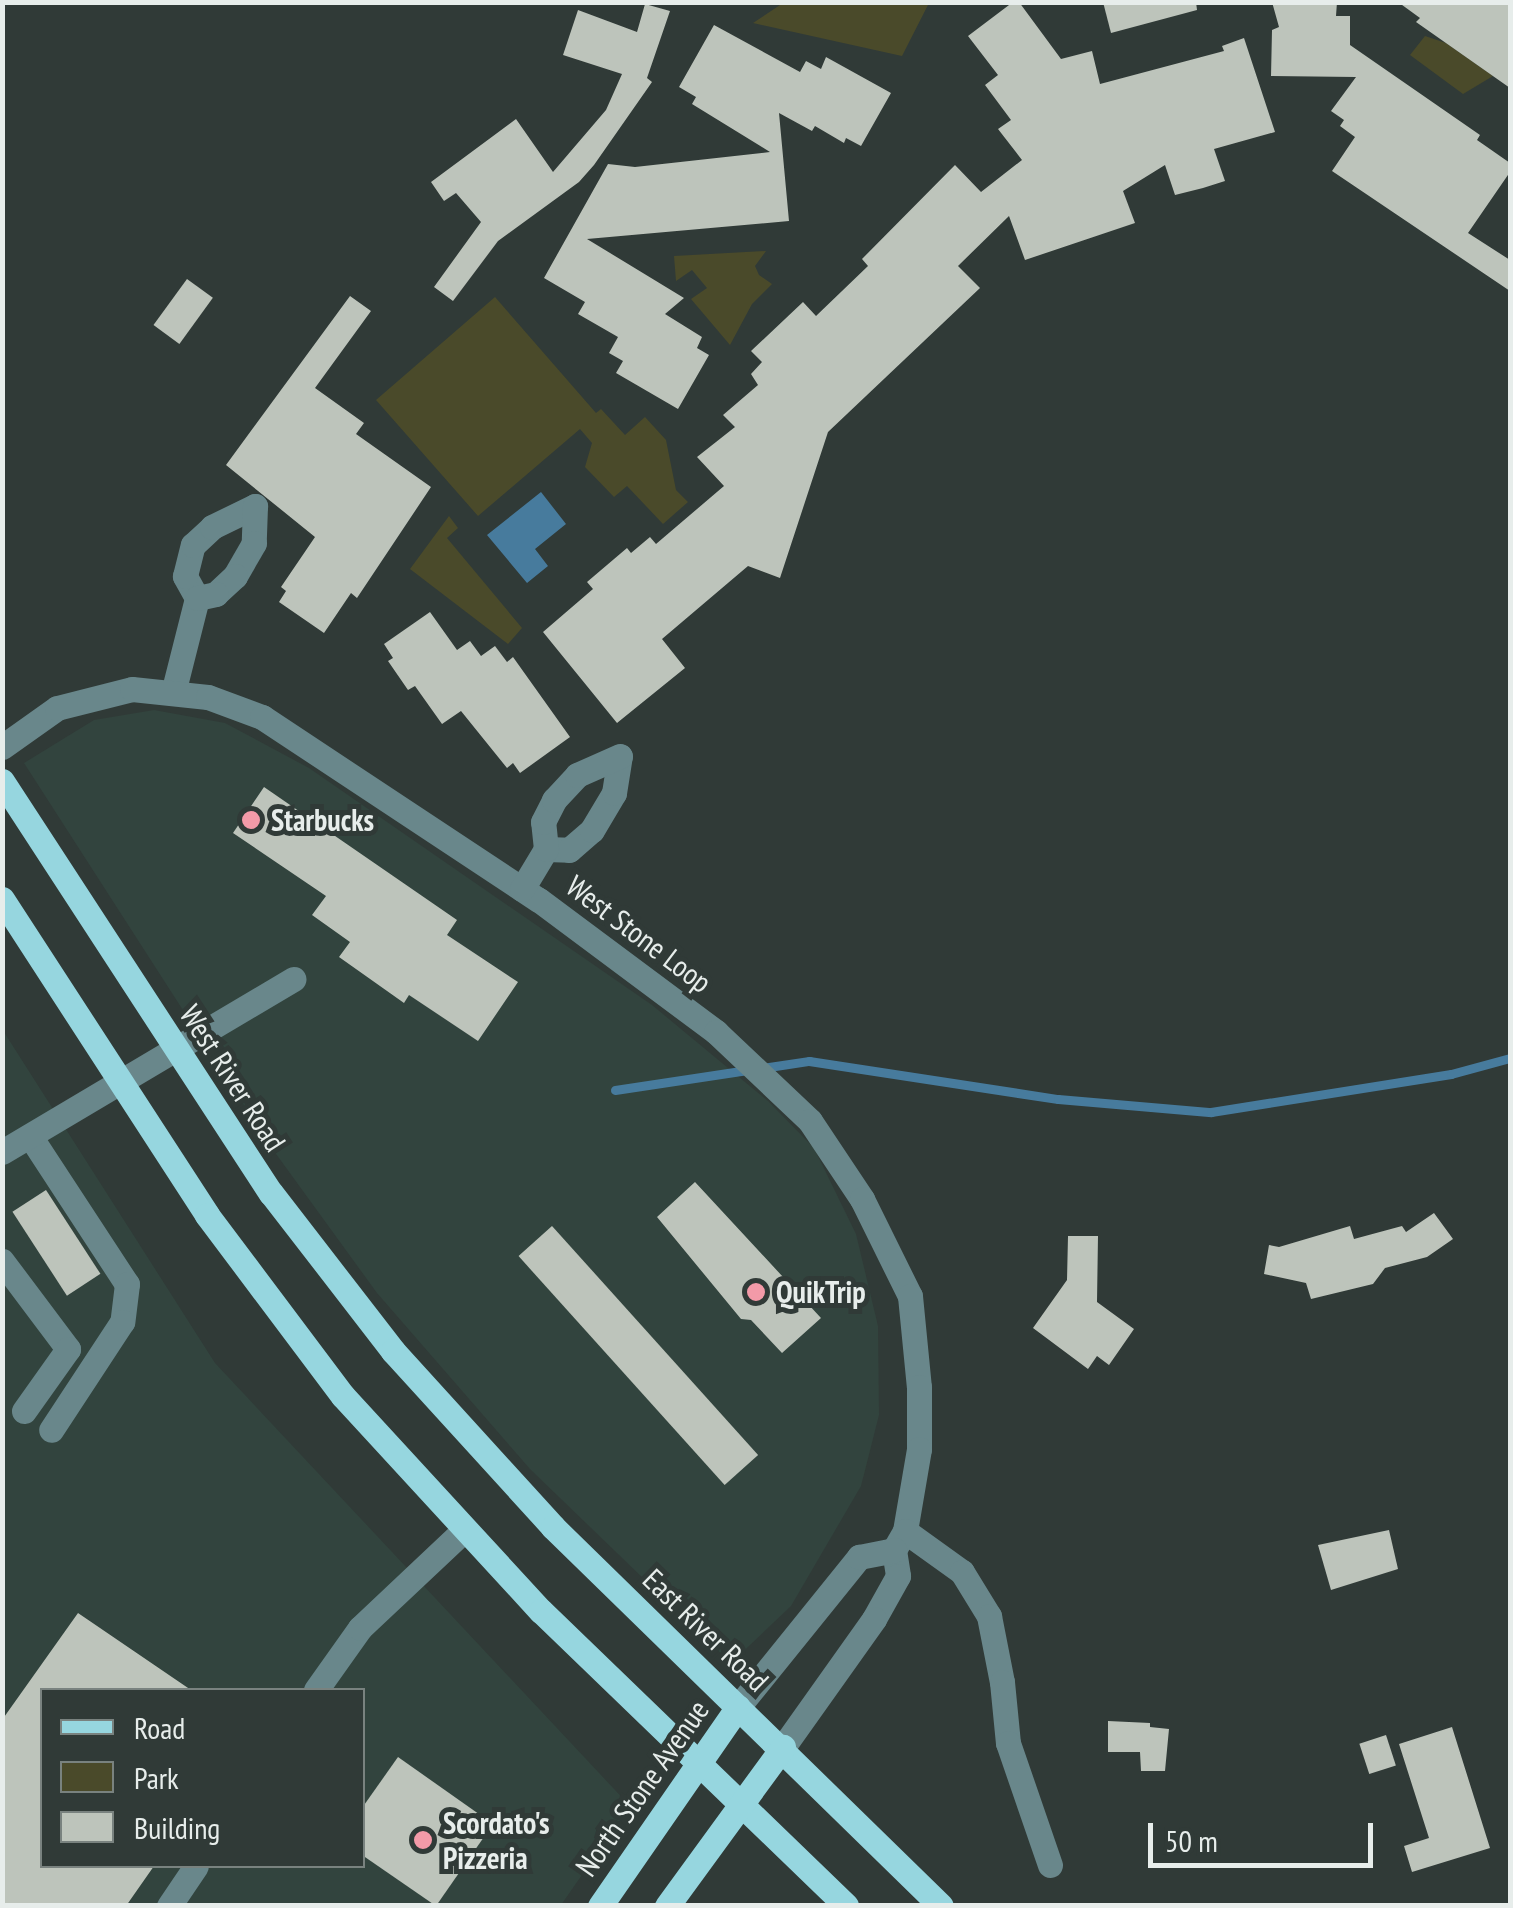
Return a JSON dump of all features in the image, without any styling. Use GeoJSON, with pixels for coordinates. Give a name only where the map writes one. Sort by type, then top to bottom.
{"type":"FeatureCollection","features":[{"type":"Feature","properties":{"kind":"main road","name":"West River Road"},"geometry":{"type":"LineString","coordinates":[[2,780],[271,1193],[431,1396]]}},
{"type":"Feature","properties":{"kind":"main road"},"geometry":{"type":"LineString","coordinates":[[2,899],[234,1254],[399,1462],[463,1531],[846,1906]]}},
{"type":"Feature","properties":{"kind":"main road","name":"East River Road"},"geometry":{"type":"LineString","coordinates":[[431,1396],[553,1527],[941,1906]]}},
{"type":"Feature","properties":{"kind":"main road","name":"North Stone Avenue"},"geometry":{"type":"LineString","coordinates":[[600,1906],[738,1707]]}},
{"type":"Feature","properties":{"kind":"main road"},"geometry":{"type":"LineString","coordinates":[[667,1906],[782,1748]]}},
{"type":"Feature","properties":{"kind":"street"},"geometry":{"type":"LineString","coordinates":[[173,693],[197,598]]}},
{"type":"Feature","properties":{"kind":"street","name":"West Stone Loop"},"geometry":{"type":"LineString","coordinates":[[2,747],[57,708],[132,689],[208,697],[262,717],[522,889],[716,1032],[810,1122],[862,1199],[910,1296],[919,1387],[918,1449],[900,1540],[898,1576],[874,1619],[782,1748]]}},
{"type":"Feature","properties":{"kind":"street"},"geometry":{"type":"LineString","coordinates":[[522,889],[546,848]]}},
{"type":"Feature","properties":{"kind":"street"},"geometry":{"type":"LineString","coordinates":[[2,1152],[294,979]]}},
{"type":"Feature","properties":{"kind":"street"},"geometry":{"type":"LineString","coordinates":[[30,1136],[127,1284],[122,1322],[51,1430]]}},
{"type":"Feature","properties":{"kind":"street"},"geometry":{"type":"LineString","coordinates":[[2,1260],[68,1348],[24,1411]]}},
{"type":"Feature","properties":{"kind":"street"},"geometry":{"type":"LineString","coordinates":[[317,1688],[360,1628],[463,1531]]}},
{"type":"Feature","properties":{"kind":"street"},"geometry":{"type":"LineString","coordinates":[[738,1707],[859,1557],[900,1540],[962,1572],[988,1616],[1002,1682],[1008,1743],[1050,1865]]}},
{"type":"Feature","properties":{"kind":"street"},"geometry":{"type":"LineString","coordinates":[[169,1906],[195,1868]]}},
{"type":"Feature","properties":{"kind":"shaded area"},"geometry":{"type":"Polygon","coordinates":[[[154,710],[225,723],[309,768],[652,1005],[768,1101],[814,1148],[856,1234],[878,1326],[879,1415],[861,1486],[791,1606],[731,1663],[530,1469],[377,1293],[271,1147],[24,763],[94,720],[154,710]]]}},
{"type":"Feature","properties":{"kind":"shaded area"},"geometry":{"type":"Polygon","coordinates":[[[2,1029],[215,1363],[630,1806],[561,1905],[3,1905],[2,1029]]]}},
{"type":"Feature","properties":{"kind":"green space"},"geometry":{"type":"Polygon","coordinates":[[[783,3],[929,3],[902,56],[753,23],[783,3]]]}},
{"type":"Feature","properties":{"kind":"green space"},"geometry":{"type":"Polygon","coordinates":[[[1425,36],[1446,43],[1493,76],[1463,94],[1410,55],[1425,36]]]}},
{"type":"Feature","properties":{"kind":"green space"},"geometry":{"type":"Polygon","coordinates":[[[766,251],[755,266],[759,275],[772,284],[752,304],[730,345],[691,299],[707,288],[692,270],[676,281],[674,256],[766,251]]]}},
{"type":"Feature","properties":{"kind":"green space"},"geometry":{"type":"Polygon","coordinates":[[[495,297],[596,413],[601,409],[625,435],[645,417],[666,440],[676,490],[688,502],[663,524],[627,486],[614,497],[585,467],[592,443],[580,429],[478,516],[376,400],[495,297]]]}},
{"type":"Feature","properties":{"kind":"green space"},"geometry":{"type":"Polygon","coordinates":[[[449,516],[458,528],[447,538],[522,628],[508,644],[410,569],[449,516]]]}},
{"type":"Feature","properties":{"kind":"water"},"geometry":{"type":"Polygon","coordinates":[[[541,492],[566,524],[535,549],[548,566],[527,583],[487,535],[541,492]]]}},
{"type":"Feature","properties":{"kind":"building"},"geometry":{"type":"Polygon","coordinates":[[[1013,2],[1019,2],[1061,59],[1092,51],[1100,84],[1224,51],[1222,46],[1244,38],[1275,132],[1214,149],[1225,181],[1175,195],[1165,165],[1123,191],[1135,223],[1025,260],[1009,216],[958,266],[980,288],[828,432],[780,578],[748,566],[662,639],[685,668],[617,723],[543,632],[593,589],[587,582],[627,548],[631,553],[650,537],[656,544],[724,486],[697,457],[735,427],[723,415],[758,385],[751,374],[762,362],[751,351],[803,302],[816,316],[868,266],[862,259],[955,165],[981,192],[1022,160],[998,129],[1011,120],[985,85],[998,75],[968,36],[1013,2]]]}},
{"type":"Feature","properties":{"kind":"building"},"geometry":{"type":"Polygon","coordinates":[[[1103,2],[1196,2],[1197,10],[1111,33],[1103,2]]]}},
{"type":"Feature","properties":{"kind":"building"},"geometry":{"type":"Polygon","coordinates":[[[1272,2],[1337,2],[1336,16],[1350,16],[1350,45],[1480,135],[1477,140],[1510,163],[1510,172],[1468,233],[1510,260],[1510,291],[1332,171],[1355,137],[1340,126],[1344,120],[1331,111],[1356,77],[1271,76],[1272,30],[1279,27],[1272,2]]]}},
{"type":"Feature","properties":{"kind":"building"},"geometry":{"type":"Polygon","coordinates":[[[1398,2],[1510,2],[1510,88],[1416,22],[1420,18],[1398,2]]]}},
{"type":"Feature","properties":{"kind":"building"},"geometry":{"type":"Polygon","coordinates":[[[645,4],[670,11],[647,78],[652,82],[579,182],[498,241],[453,301],[434,287],[481,222],[456,193],[444,201],[431,182],[516,119],[553,172],[606,110],[622,74],[563,55],[578,10],[637,32],[645,4]]]}},
{"type":"Feature","properties":{"kind":"building"},"geometry":{"type":"Polygon","coordinates":[[[714,25],[800,72],[806,61],[821,69],[826,57],[891,93],[861,146],[846,138],[844,143],[815,126],[812,131],[779,113],[789,221],[587,239],[684,298],[665,314],[702,337],[697,348],[709,355],[678,409],[616,373],[623,361],[609,353],[618,337],[578,314],[585,302],[544,278],[608,164],[635,167],[770,152],[692,104],[696,97],[679,87],[714,25]]]}},
{"type":"Feature","properties":{"kind":"building"},"geometry":{"type":"Polygon","coordinates":[[[187,279],[213,298],[179,344],[153,325],[187,279]]]}},
{"type":"Feature","properties":{"kind":"building"},"geometry":{"type":"Polygon","coordinates":[[[350,296],[371,311],[315,388],[364,423],[356,434],[431,487],[357,598],[351,593],[324,633],[279,602],[286,591],[281,587],[315,537],[226,465],[350,296]]]}},
{"type":"Feature","properties":{"kind":"building"},"geometry":{"type":"Polygon","coordinates":[[[430,612],[457,650],[470,641],[481,656],[495,646],[507,662],[513,657],[570,737],[520,773],[513,763],[507,768],[461,711],[442,724],[415,686],[408,690],[388,661],[393,658],[384,644],[430,612]]]}},
{"type":"Feature","properties":{"kind":"building"},"geometry":{"type":"Polygon","coordinates":[[[264,787],[457,920],[447,935],[518,982],[478,1041],[409,995],[404,1003],[339,957],[350,942],[312,915],[326,896],[233,833],[264,787]]]}},
{"type":"Feature","properties":{"kind":"building","name":"QuikTrip"},"geometry":{"type":"Polygon","coordinates":[[[695,1182],[821,1318],[782,1353],[751,1320],[741,1319],[657,1217],[695,1182]]]}},
{"type":"Feature","properties":{"kind":"building"},"geometry":{"type":"Polygon","coordinates":[[[46,1190],[100,1274],[67,1296],[12,1212],[46,1190]]]}},
{"type":"Feature","properties":{"kind":"building"},"geometry":{"type":"Polygon","coordinates":[[[1434,1213],[1453,1239],[1427,1257],[1385,1268],[1373,1284],[1311,1299],[1306,1283],[1264,1274],[1269,1245],[1279,1247],[1350,1226],[1354,1239],[1402,1226],[1406,1232],[1434,1213]]]}},
{"type":"Feature","properties":{"kind":"building"},"geometry":{"type":"Polygon","coordinates":[[[552,1226],[758,1455],[725,1485],[519,1256],[552,1226]]]}},
{"type":"Feature","properties":{"kind":"building"},"geometry":{"type":"Polygon","coordinates":[[[1068,1236],[1098,1236],[1097,1302],[1134,1329],[1109,1365],[1097,1356],[1088,1369],[1033,1328],[1067,1280],[1068,1236]]]}},
{"type":"Feature","properties":{"kind":"building"},"geometry":{"type":"Polygon","coordinates":[[[1389,1530],[1398,1569],[1331,1590],[1318,1545],[1389,1530]]]}},
{"type":"Feature","properties":{"kind":"building"},"geometry":{"type":"Polygon","coordinates":[[[78,1613],[188,1688],[40,1688],[40,1868],[153,1868],[126,1906],[2,1906],[2,1720],[78,1613]]]}},
{"type":"Feature","properties":{"kind":"building"},"geometry":{"type":"Polygon","coordinates":[[[1108,1721],[1150,1723],[1150,1727],[1169,1729],[1165,1771],[1141,1771],[1140,1752],[1108,1752],[1108,1721]]]}},
{"type":"Feature","properties":{"kind":"building"},"geometry":{"type":"Polygon","coordinates":[[[1452,1727],[1490,1848],[1412,1872],[1404,1846],[1429,1838],[1399,1744],[1452,1727]]]}},
{"type":"Feature","properties":{"kind":"building"},"geometry":{"type":"Polygon","coordinates":[[[1386,1735],[1396,1765],[1369,1774],[1359,1744],[1386,1735]]]}},
{"type":"Feature","properties":{"kind":"building","name":"Scordato's Pizzeria"},"geometry":{"type":"Polygon","coordinates":[[[398,1757],[493,1824],[436,1906],[365,1857],[365,1804],[398,1757]]]}},
{"type":"Feature","properties":{"kind":"waterway"},"geometry":{"type":"LineString","coordinates":[[762,1068],[809,1061],[1058,1099],[1211,1112],[1451,1074],[1510,1058]]}},
{"type":"Feature","properties":{"kind":"waterway"},"geometry":{"type":"LineString","coordinates":[[615,1090],[747,1070]]}},
{"type":"Feature","properties":{"kind":"place","name":"Starbucks"},"geometry":{"type":"Point","coordinates":[251,820]}},
{"type":"Feature","properties":{"kind":"place","name":"QuikTrip"},"geometry":{"type":"Point","coordinates":[756,1292]}},
{"type":"Feature","properties":{"kind":"place","name":"Scordato's Pizzeria"},"geometry":{"type":"Point","coordinates":[423,1840]}}]}
